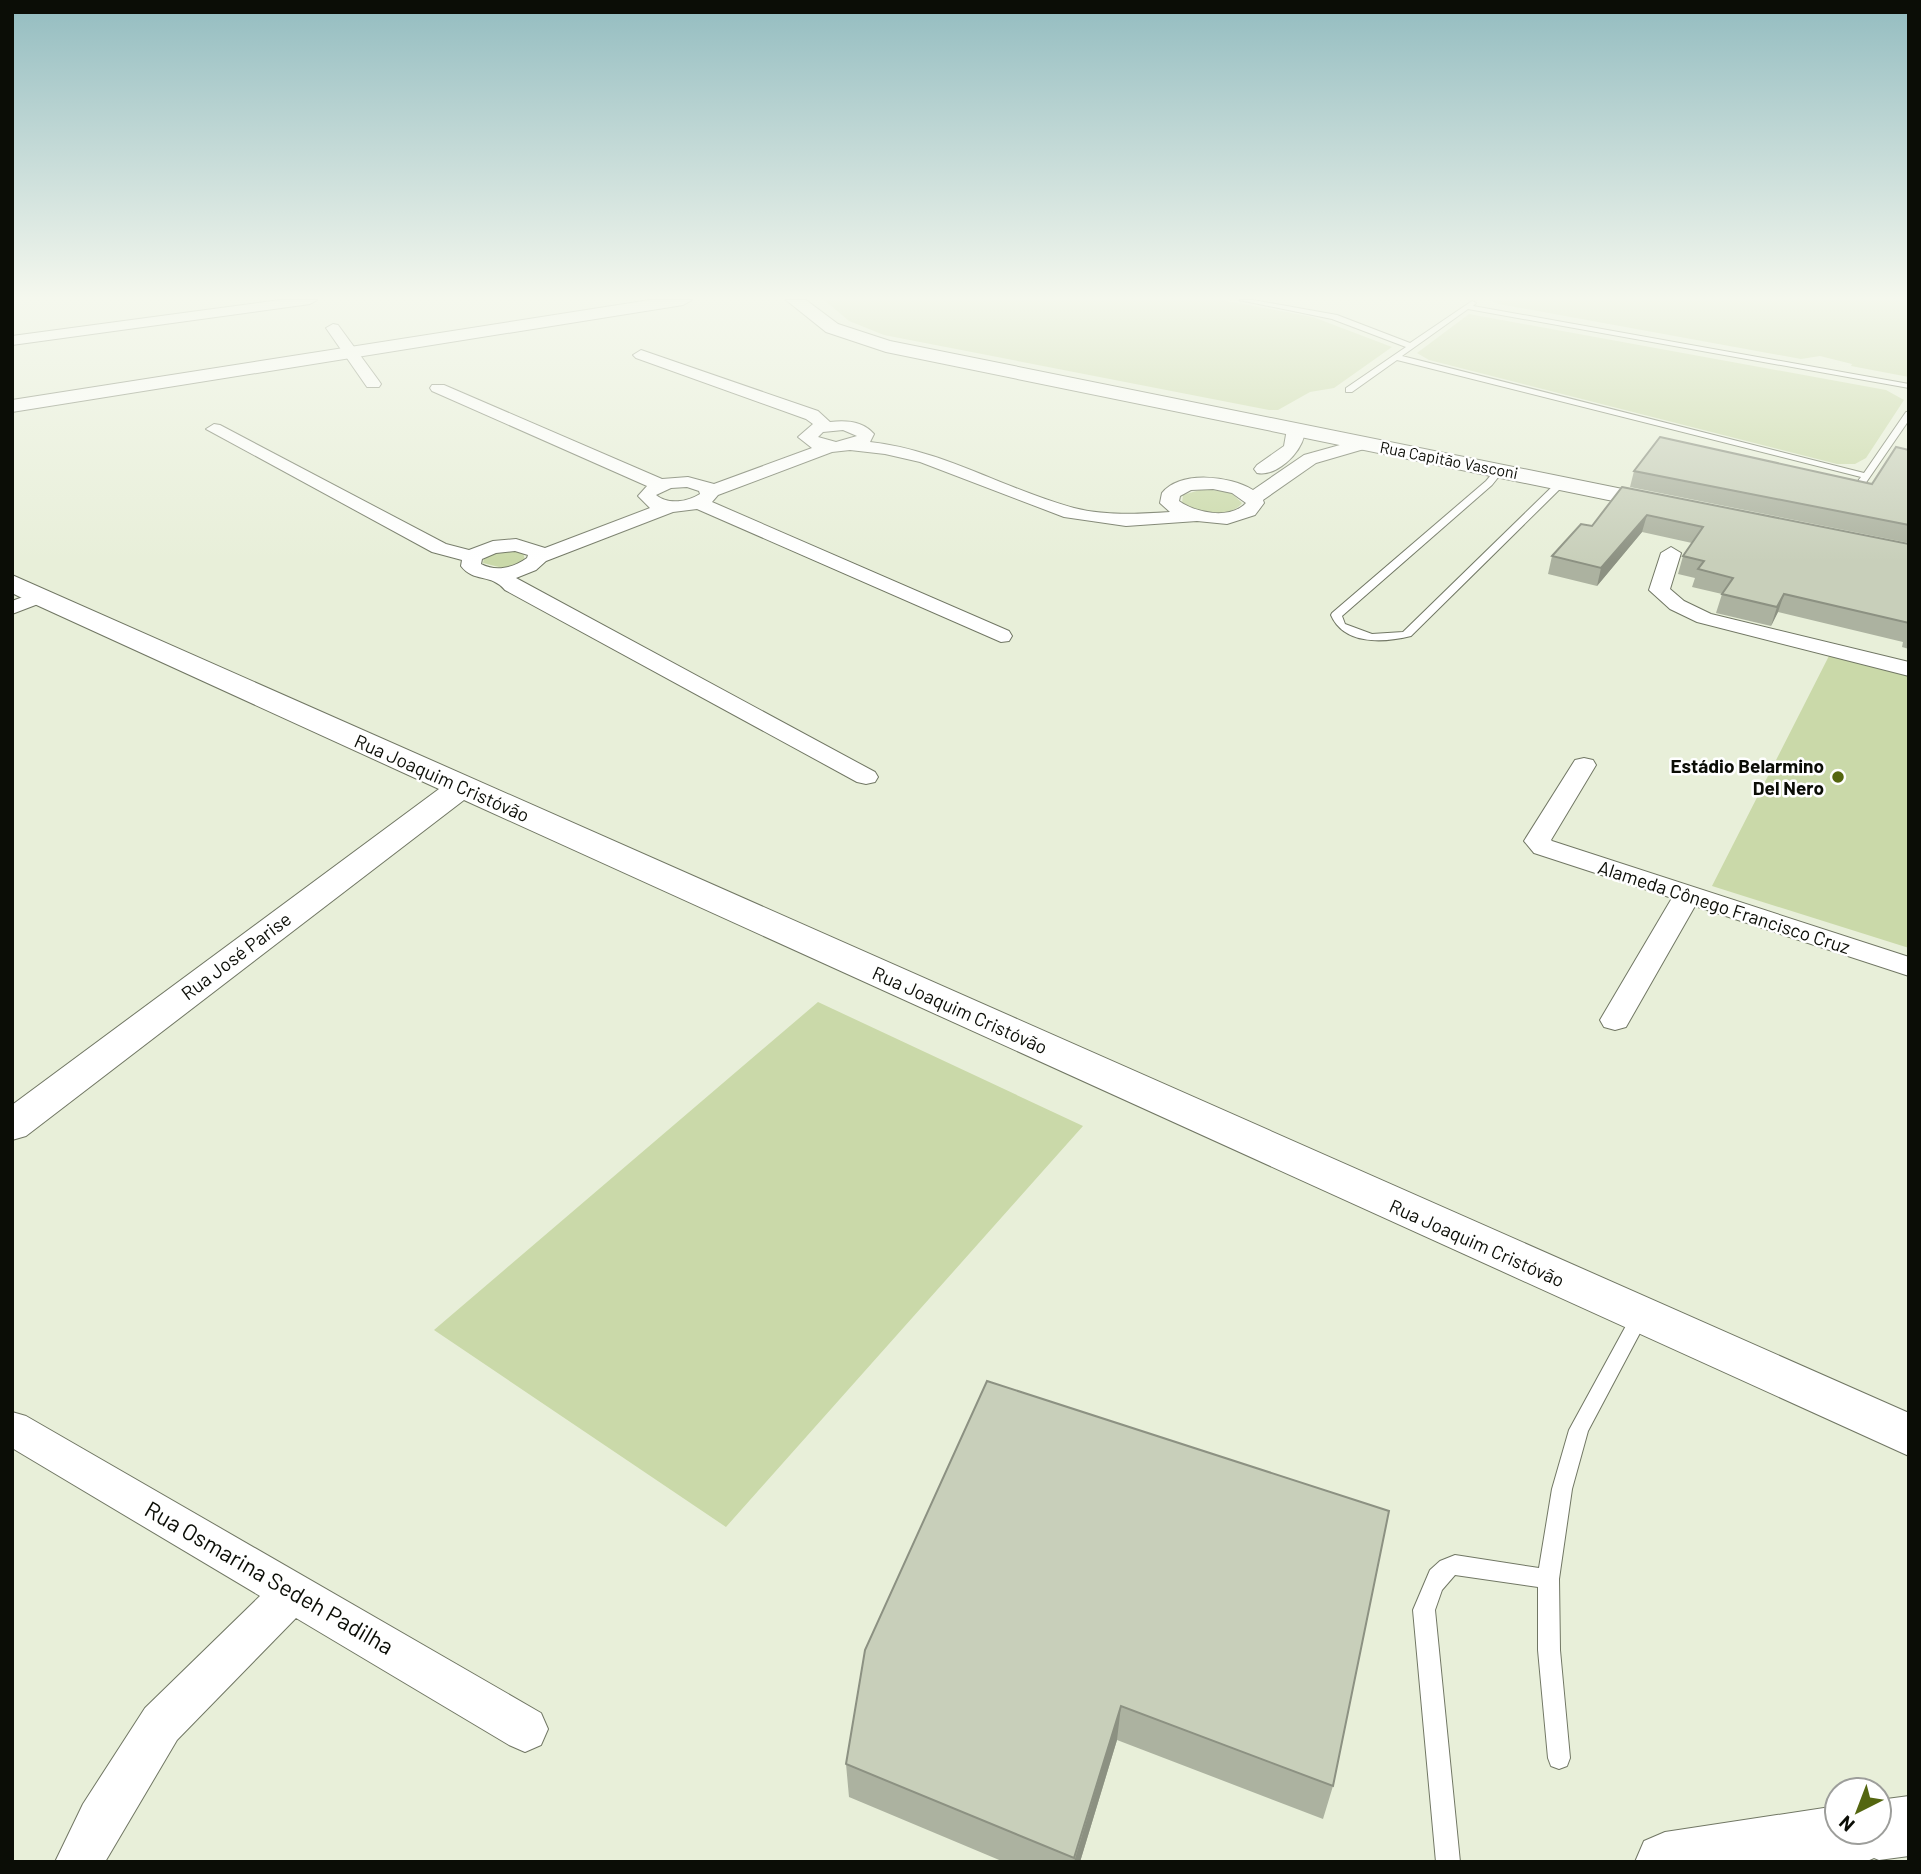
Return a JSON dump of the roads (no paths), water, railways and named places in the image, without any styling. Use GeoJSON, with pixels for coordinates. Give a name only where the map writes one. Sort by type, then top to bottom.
{"type":"FeatureCollection","features":[{"type":"Feature","properties":{"kind":"street"},"geometry":{"type":"LineString","coordinates":[[12,406],[126,387]]}},
{"type":"Feature","properties":{"kind":"street"},"geometry":{"type":"LineString","coordinates":[[439,387],[654,491]]}},
{"type":"Feature","properties":{"kind":"street"},"geometry":{"type":"LineString","coordinates":[[733,387],[812,415],[825,426]]}},
{"type":"Feature","properties":{"kind":"street","name":"Rua Capitão Vasconi"},"geometry":{"type":"LineString","coordinates":[[1090,387],[1681,508]]}},
{"type":"Feature","properties":{"kind":"street"},"geometry":{"type":"LineString","coordinates":[[582,520],[654,491],[688,482],[807,437],[812,431],[825,426],[843,425],[928,445],[1096,503],[1133,505],[1168,498],[1171,493],[1188,485],[1226,485],[1255,474],[1288,453],[1296,441],[1295,429]]}},
{"type":"Feature","properties":{"kind":"street"},"geometry":{"type":"LineString","coordinates":[[214,429],[439,548],[472,557],[486,549],[516,545],[543,535]]}},
{"type":"Feature","properties":{"kind":"street"},"geometry":{"type":"LineString","coordinates":[[472,557],[470,561],[475,569],[502,574],[531,566],[538,557],[670,507],[704,498],[839,446],[862,441],[866,434],[863,431]]}},
{"type":"Feature","properties":{"kind":"street"},"geometry":{"type":"LineString","coordinates":[[807,437],[815,443],[886,449],[925,458],[1071,513],[1126,520],[1236,516],[1252,509],[1255,503],[1253,498],[1226,485]]}},
{"type":"Feature","properties":{"kind":"street"},"geometry":{"type":"LineString","coordinates":[[1253,498],[1310,460],[1365,443]]}},
{"type":"Feature","properties":{"kind":"street"},"geometry":{"type":"LineString","coordinates":[[1288,453],[1310,460]]}},
{"type":"Feature","properties":{"kind":"street"},"geometry":{"type":"LineString","coordinates":[[1255,474],[1278,480]]}},
{"type":"Feature","properties":{"kind":"street"},"geometry":{"type":"LineString","coordinates":[[688,482],[704,485],[704,498]]}},
{"type":"Feature","properties":{"kind":"street"},"geometry":{"type":"LineString","coordinates":[[654,491],[653,503],[670,507]]}},
{"type":"Feature","properties":{"kind":"street"},"geometry":{"type":"LineString","coordinates":[[704,498],[1001,636]]}},
{"type":"Feature","properties":{"kind":"street"},"geometry":{"type":"LineString","coordinates":[[1168,498],[1175,509],[1196,516]]}},
{"type":"Feature","properties":{"kind":"street"},"geometry":{"type":"LineString","coordinates":[[516,545],[533,549],[538,557]]}},
{"type":"Feature","properties":{"kind":"street"},"geometry":{"type":"LineString","coordinates":[[1671,553],[1659,590],[1677,606],[1704,618],[1909,669]]}},
{"type":"Feature","properties":{"kind":"street"},"geometry":{"type":"LineString","coordinates":[[502,574],[512,586],[866,777]]}},
{"type":"Feature","properties":{"kind":"street","name":"Rua Joaquim Cristóvão"},"geometry":{"type":"LineString","coordinates":[[21,596],[461,787],[1909,1434]]}},
{"type":"Feature","properties":{"kind":"street","name":"Alameda Cônego Francisco Cruz"},"geometry":{"type":"LineString","coordinates":[[1584,765],[1537,841],[1547,850],[1909,967]]}},
{"type":"Feature","properties":{"kind":"street","name":"Rua José Parise"},"geometry":{"type":"LineString","coordinates":[[12,1126],[461,787]]}},
{"type":"Feature","properties":{"kind":"street"},"geometry":{"type":"LineString","coordinates":[[1615,1020],[1688,895]]}},
{"type":"Feature","properties":{"kind":"street","name":"Rua Osmarina Sedeh Padilha"},"geometry":{"type":"LineString","coordinates":[[12,1428],[525,1729]]}},
{"type":"Feature","properties":{"kind":"street"},"geometry":{"type":"LineString","coordinates":[[79,1862],[100,1821],[161,1724],[293,1592]]}},
{"type":"Feature","properties":{"kind":"street"},"geometry":{"type":"LineString","coordinates":[[1665,1862],[1823,1838]]}},
{"type":"Feature","properties":{"kind":"lane"},"geometry":{"type":"LineString","coordinates":[[1349,390],[1353,387]]}},
{"type":"Feature","properties":{"kind":"lane"},"geometry":{"type":"LineString","coordinates":[[1519,387],[1866,476]]}},
{"type":"Feature","properties":{"kind":"lane"},"geometry":{"type":"LineString","coordinates":[[1855,493],[1909,414]]}},
{"type":"Feature","properties":{"kind":"lane"},"geometry":{"type":"LineString","coordinates":[[1500,470],[1336,615],[1341,626],[1370,637],[1390,638],[1407,634],[1560,483]]}},
{"type":"Feature","properties":{"kind":"lane"},"geometry":{"type":"LineString","coordinates":[[1559,1758],[1549,1650],[1548,1579],[1562,1489],[1579,1430],[1640,1316]]}},
{"type":"Feature","properties":{"kind":"lane"},"geometry":{"type":"LineString","coordinates":[[1448,1862],[1424,1610],[1436,1577],[1445,1568],[1455,1565],[1548,1579]]}},
{"type":"Feature","properties":{"kind":"place","name":"Estádio Belarmino Del Nero"},"geometry":{"type":"Point","coordinates":[1838,777]}}]}
